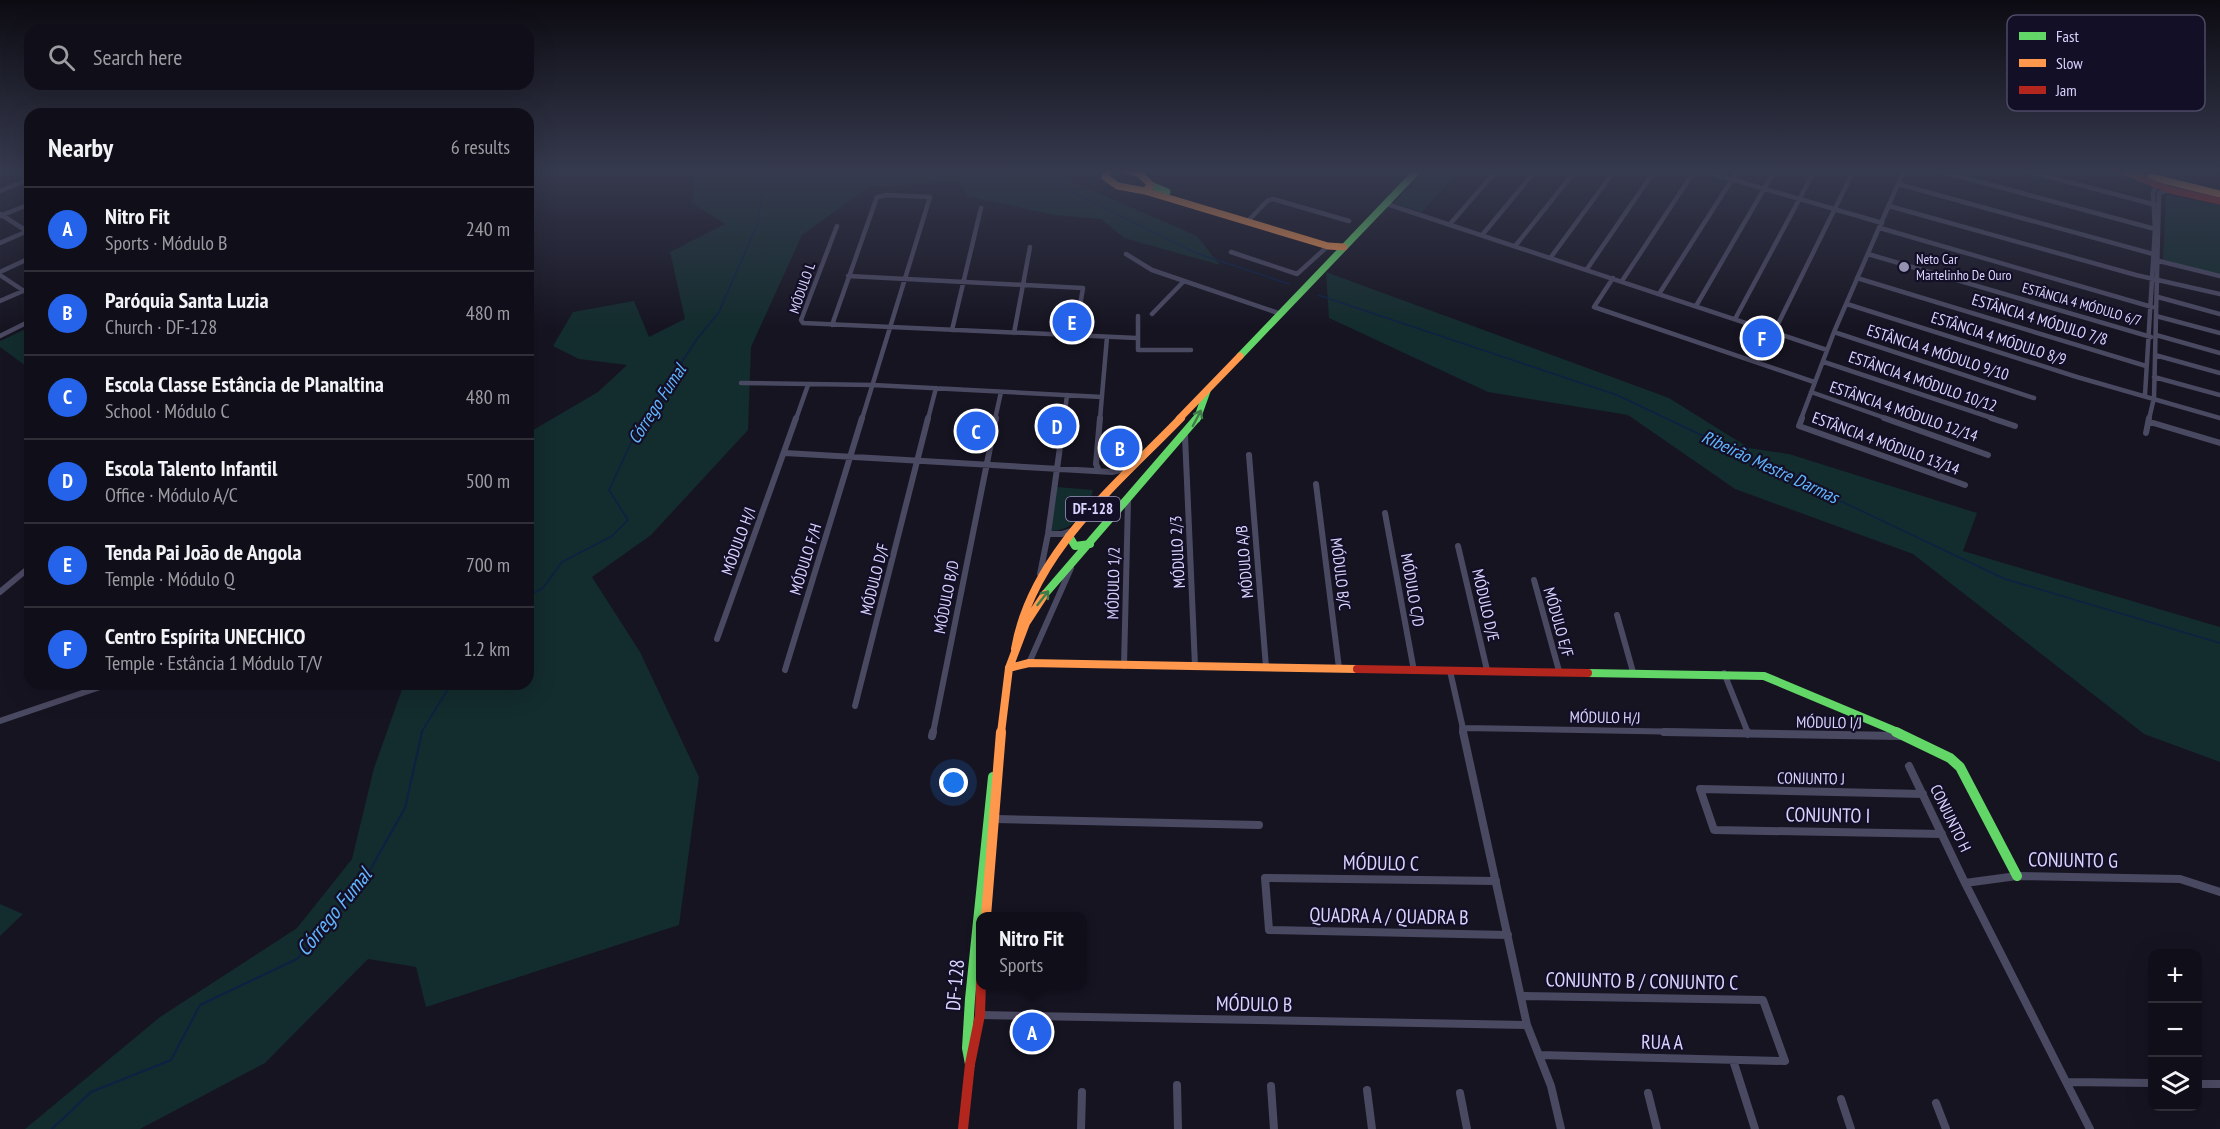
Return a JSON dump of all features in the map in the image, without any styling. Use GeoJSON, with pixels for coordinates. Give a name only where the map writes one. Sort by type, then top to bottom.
{"type":"FeatureCollection","features":[{"type":"Feature","properties":{"kind":"main road"},"geometry":{"type":"LineString","coordinates":[[1262,223],[1308,237],[1347,245]]}},
{"type":"Feature","properties":{"kind":"main road","name":"DF-128"},"geometry":{"type":"LineString","coordinates":[[1016,648],[1015,636],[1020,617],[1039,580],[1072,533],[1133,466],[1369,223]]}},
{"type":"Feature","properties":{"kind":"main road"},"geometry":{"type":"LineString","coordinates":[[1308,237],[1328,246],[1347,245]]}},
{"type":"Feature","properties":{"kind":"main road","name":"DF-128"},"geometry":{"type":"LineString","coordinates":[[986,912],[995,819],[997,767],[1009,668],[1016,648],[1036,607],[1198,419],[1207,391]]}},
{"type":"Feature","properties":{"kind":"main road"},"geometry":{"type":"LineString","coordinates":[[1170,428],[1182,429],[1185,436]]}},
{"type":"Feature","properties":{"kind":"main road"},"geometry":{"type":"LineString","coordinates":[[1072,533],[1071,543],[1076,546],[1091,543]]}},
{"type":"Feature","properties":{"kind":"main road"},"geometry":{"type":"LineString","coordinates":[[1009,668],[1029,663],[1414,671],[1724,673],[1764,676],[1909,736]]}},
{"type":"Feature","properties":{"kind":"main road","name":"CONJUNTO H"},"geometry":{"type":"LineString","coordinates":[[1909,736],[1950,758],[1960,767],[2017,876]]}},
{"type":"Feature","properties":{"kind":"main road","name":"DF-128"},"geometry":{"type":"LineString","coordinates":[[978,912],[993,777],[997,767]]}},
{"type":"Feature","properties":{"kind":"main road"},"geometry":{"type":"LineString","coordinates":[[982,876],[991,864]]}},
{"type":"Feature","properties":{"kind":"main road","name":"DF-128"},"geometry":{"type":"LineString","coordinates":[[970,1064],[967,1048],[976,936]]}},
{"type":"Feature","properties":{"kind":"main road","name":"DF-128"},"geometry":{"type":"LineString","coordinates":[[963,1129],[970,1064],[980,1016],[981,990]]}},
{"type":"Feature","properties":{"kind":"main road"},"geometry":{"type":"LineString","coordinates":[[968,1036],[980,1016],[970,999]]}},
{"type":"Feature","properties":{"kind":"street","name":"MÓDULO F/H"},"geometry":{"type":"LineString","coordinates":[[848,276],[868,223]]}},
{"type":"Feature","properties":{"kind":"street","name":"MÓDULO F/H"},"geometry":{"type":"LineString","coordinates":[[784,670],[922,223]]}},
{"type":"Feature","properties":{"kind":"street"},"geometry":{"type":"LineString","coordinates":[[952,330],[978,223]]}},
{"type":"Feature","properties":{"kind":"street"},"geometry":{"type":"LineString","coordinates":[[1446,223],[1827,350]]}},
{"type":"Feature","properties":{"kind":"street"},"geometry":{"type":"LineString","coordinates":[[1483,234],[1493,223]]}},
{"type":"Feature","properties":{"kind":"street"},"geometry":{"type":"LineString","coordinates":[[1516,245],[1534,223]]}},
{"type":"Feature","properties":{"kind":"street"},"geometry":{"type":"LineString","coordinates":[[1551,257],[1577,223]]}},
{"type":"Feature","properties":{"kind":"street"},"geometry":{"type":"LineString","coordinates":[[1587,268],[1619,223]]}},
{"type":"Feature","properties":{"kind":"street"},"geometry":{"type":"LineString","coordinates":[[1622,281],[1661,223]]}},
{"type":"Feature","properties":{"kind":"street"},"geometry":{"type":"LineString","coordinates":[[1659,294],[1705,223]]}},
{"type":"Feature","properties":{"kind":"street"},"geometry":{"type":"LineString","coordinates":[[1696,306],[1744,223]]}},
{"type":"Feature","properties":{"kind":"street"},"geometry":{"type":"LineString","coordinates":[[1735,319],[1786,223]]}},
{"type":"Feature","properties":{"kind":"street"},"geometry":{"type":"LineString","coordinates":[[1774,332],[1827,223]]}},
{"type":"Feature","properties":{"kind":"street"},"geometry":{"type":"LineString","coordinates":[[1872,223],[2152,307]]}},
{"type":"Feature","properties":{"kind":"street"},"geometry":{"type":"LineString","coordinates":[[1811,393],[1834,332],[1882,223]]}},
{"type":"Feature","properties":{"kind":"street"},"geometry":{"type":"LineString","coordinates":[[1949,223],[2155,279],[2220,294]]}},
{"type":"Feature","properties":{"kind":"street"},"geometry":{"type":"LineString","coordinates":[[2039,223],[2153,254],[2158,261],[2220,276]]}},
{"type":"Feature","properties":{"kind":"street"},"geometry":{"type":"LineString","coordinates":[[2131,223],[2155,229]]}},
{"type":"Feature","properties":{"kind":"street"},"geometry":{"type":"LineString","coordinates":[[2145,394],[2145,366],[2153,336],[2158,297],[2153,254],[2155,223]]}},
{"type":"Feature","properties":{"kind":"street"},"geometry":{"type":"LineString","coordinates":[[2155,319],[2152,307],[2158,261],[2157,223]]}},
{"type":"Feature","properties":{"kind":"street","name":"MÓDULO L"},"geometry":{"type":"LineString","coordinates":[[832,325],[803,323],[801,320],[837,226]]}},
{"type":"Feature","properties":{"kind":"street"},"geometry":{"type":"LineString","coordinates":[[0,243],[24,233]]}},
{"type":"Feature","properties":{"kind":"street"},"geometry":{"type":"LineString","coordinates":[[1231,252],[1297,274],[1328,246]]}},
{"type":"Feature","properties":{"kind":"street"},"geometry":{"type":"LineString","coordinates":[[1014,333],[1030,247]]}},
{"type":"Feature","properties":{"kind":"street"},"geometry":{"type":"LineString","coordinates":[[1126,254],[1152,270],[1281,314]]}},
{"type":"Feature","properties":{"kind":"street","name":"ESTÂNCIA 4 MÓDULO 6/7"},"geometry":{"type":"LineString","coordinates":[[1868,254],[2153,336],[2220,352]]}},
{"type":"Feature","properties":{"kind":"street"},"geometry":{"type":"LineString","coordinates":[[23,291],[0,274],[24,261]]}},
{"type":"Feature","properties":{"kind":"street"},"geometry":{"type":"LineString","coordinates":[[1075,335],[1083,288],[848,276],[832,325],[1137,338]]}},
{"type":"Feature","properties":{"kind":"street"},"geometry":{"type":"LineString","coordinates":[[1613,278],[1594,307],[1814,382]]}},
{"type":"Feature","properties":{"kind":"street","name":"ESTÂNCIA 4 MÓDULO 7/8"},"geometry":{"type":"LineString","coordinates":[[1857,278],[2145,366]]}},
{"type":"Feature","properties":{"kind":"street"},"geometry":{"type":"LineString","coordinates":[[1152,314],[1184,282]]}},
{"type":"Feature","properties":{"kind":"street"},"geometry":{"type":"LineString","coordinates":[[0,301],[23,291]]}},
{"type":"Feature","properties":{"kind":"street"},"geometry":{"type":"LineString","coordinates":[[2158,297],[2220,314]]}},
{"type":"Feature","properties":{"kind":"street","name":"ESTÂNCIA 4 MÓDULO 8/9"},"geometry":{"type":"LineString","coordinates":[[1847,304],[2077,377],[2145,394],[2220,418]]}},
{"type":"Feature","properties":{"kind":"street"},"geometry":{"type":"LineString","coordinates":[[1138,316],[1138,350],[1191,350]]}},
{"type":"Feature","properties":{"kind":"street"},"geometry":{"type":"LineString","coordinates":[[2155,319],[2220,333]]}},
{"type":"Feature","properties":{"kind":"street"},"geometry":{"type":"LineString","coordinates":[[0,336],[24,324]]}},
{"type":"Feature","properties":{"kind":"street","name":"ESTÂNCIA 4 MÓDULO 9/10"},"geometry":{"type":"LineString","coordinates":[[1834,332],[2034,398]]}},
{"type":"Feature","properties":{"kind":"street"},"geometry":{"type":"LineString","coordinates":[[2146,433],[2154,398],[2153,336]]}},
{"type":"Feature","properties":{"kind":"street"},"geometry":{"type":"LineString","coordinates":[[1099,471],[1096,464],[1107,337]]}},
{"type":"Feature","properties":{"kind":"street"},"geometry":{"type":"LineString","coordinates":[[2155,355],[2220,373]]}},
{"type":"Feature","properties":{"kind":"street","name":"ESTÂNCIA 4 MÓDULO 10/12"},"geometry":{"type":"LineString","coordinates":[[1824,362],[2015,426]]}},
{"type":"Feature","properties":{"kind":"street"},"geometry":{"type":"LineString","coordinates":[[2154,377],[2220,395]]}},
{"type":"Feature","properties":{"kind":"street"},"geometry":{"type":"LineString","coordinates":[[741,383],[873,385],[1102,397]]}},
{"type":"Feature","properties":{"kind":"street","name":"MÓDULO H/I"},"geometry":{"type":"LineString","coordinates":[[717,639],[808,385]]}},
{"type":"Feature","properties":{"kind":"street","name":"MÓDULO D/F"},"geometry":{"type":"LineString","coordinates":[[855,706],[936,388]]}},
{"type":"Feature","properties":{"kind":"street"},"geometry":{"type":"LineString","coordinates":[[986,463],[1001,392]]}},
{"type":"Feature","properties":{"kind":"street","name":"ESTÂNCIA 4 MÓDULO 13/14"},"geometry":{"type":"LineString","coordinates":[[1811,393],[1799,426],[1965,485]]}},
{"type":"Feature","properties":{"kind":"street","name":"ESTÂNCIA 4 MÓDULO 12/14"},"geometry":{"type":"LineString","coordinates":[[1811,393],[1988,455]]}},
{"type":"Feature","properties":{"kind":"street"},"geometry":{"type":"LineString","coordinates":[[1039,580],[1048,534],[1067,395]]}},
{"type":"Feature","properties":{"kind":"street"},"geometry":{"type":"LineString","coordinates":[[2150,422],[2220,442]]}},
{"type":"Feature","properties":{"kind":"street","name":"MÓDULO 2/3"},"geometry":{"type":"LineString","coordinates":[[1185,436],[1195,666]]}},
{"type":"Feature","properties":{"kind":"street"},"geometry":{"type":"LineString","coordinates":[[785,453],[1057,467],[1112,472],[1133,466]]}},
{"type":"Feature","properties":{"kind":"street","name":"MÓDULO A/B"},"geometry":{"type":"LineString","coordinates":[[1249,455],[1266,667]]}},
{"type":"Feature","properties":{"kind":"street","name":"MÓDULO B/D"},"geometry":{"type":"LineString","coordinates":[[933,736],[986,463]]}},
{"type":"Feature","properties":{"kind":"street"},"geometry":{"type":"LineString","coordinates":[[1112,472],[1116,485]]}},
{"type":"Feature","properties":{"kind":"street","name":"MÓDULO B/C"},"geometry":{"type":"LineString","coordinates":[[1316,484],[1340,668]]}},
{"type":"Feature","properties":{"kind":"street","name":"MÓDULO 1/2"},"geometry":{"type":"LineString","coordinates":[[1124,666],[1128,501]]}},
{"type":"Feature","properties":{"kind":"street","name":"MÓDULO C/D"},"geometry":{"type":"LineString","coordinates":[[1385,513],[1414,671]]}},
{"type":"Feature","properties":{"kind":"street"},"geometry":{"type":"LineString","coordinates":[[1048,534],[1072,533]]}},
{"type":"Feature","properties":{"kind":"street","name":"MÓDULO D/E"},"geometry":{"type":"LineString","coordinates":[[1458,546],[1487,670]]}},
{"type":"Feature","properties":{"kind":"street"},"geometry":{"type":"LineString","coordinates":[[1029,663],[1072,565]]}},
{"type":"Feature","properties":{"kind":"street"},"geometry":{"type":"LineString","coordinates":[[0,592],[24,572]]}},
{"type":"Feature","properties":{"kind":"street","name":"MÓDULO E/F"},"geometry":{"type":"LineString","coordinates":[[1534,580],[1559,671]]}},
{"type":"Feature","properties":{"kind":"street"},"geometry":{"type":"LineString","coordinates":[[1617,615],[1633,672]]}},
{"type":"Feature","properties":{"kind":"street"},"geometry":{"type":"LineString","coordinates":[[1450,671],[1527,1025],[1551,1086],[1561,1129]]}},
{"type":"Feature","properties":{"kind":"street"},"geometry":{"type":"LineString","coordinates":[[1724,673],[1748,734]]}},
{"type":"Feature","properties":{"kind":"street"},"geometry":{"type":"LineString","coordinates":[[0,721],[91,690]]}},
{"type":"Feature","properties":{"kind":"street","name":"MÓDULO H/J"},"geometry":{"type":"LineString","coordinates":[[1462,728],[1748,734]]}},
{"type":"Feature","properties":{"kind":"street","name":"MÓDULO I/J"},"geometry":{"type":"LineString","coordinates":[[1748,734],[1909,736]]}},
{"type":"Feature","properties":{"kind":"street","name":"CONJUNTO H"},"geometry":{"type":"LineString","coordinates":[[1909,766],[1965,883],[2090,1129]]}},
{"type":"Feature","properties":{"kind":"street","name":"CONJUNTO J"},"geometry":{"type":"LineString","coordinates":[[1714,830],[1700,789],[1923,794]]}},
{"type":"Feature","properties":{"kind":"street"},"geometry":{"type":"LineString","coordinates":[[995,819],[1259,825]]}},
{"type":"Feature","properties":{"kind":"street","name":"CONJUNTO I"},"geometry":{"type":"LineString","coordinates":[[1714,830],[1942,834]]}},
{"type":"Feature","properties":{"kind":"street","name":"CONJUNTO G"},"geometry":{"type":"LineString","coordinates":[[1965,883],[2017,876],[2180,879],[2220,892]]}},
{"type":"Feature","properties":{"kind":"street","name":"MÓDULO C"},"geometry":{"type":"LineString","coordinates":[[1269,930],[1265,878],[1496,882]]}},
{"type":"Feature","properties":{"kind":"street","name":"QUADRA A / QUADRA B"},"geometry":{"type":"LineString","coordinates":[[1269,930],[1508,935]]}},
{"type":"Feature","properties":{"kind":"street","name":"CONJUNTO B / CONJUNTO C"},"geometry":{"type":"LineString","coordinates":[[1521,996],[1762,1000],[1785,1061]]}},
{"type":"Feature","properties":{"kind":"street","name":"MÓDULO B"},"geometry":{"type":"LineString","coordinates":[[980,1016],[1527,1025]]}},
{"type":"Feature","properties":{"kind":"street","name":"RUA A"},"geometry":{"type":"LineString","coordinates":[[1539,1055],[1785,1061]]}},
{"type":"Feature","properties":{"kind":"street"},"geometry":{"type":"LineString","coordinates":[[1733,1060],[1755,1129]]}},
{"type":"Feature","properties":{"kind":"street"},"geometry":{"type":"LineString","coordinates":[[2068,1082],[2148,1083]]}},
{"type":"Feature","properties":{"kind":"street"},"geometry":{"type":"LineString","coordinates":[[2202,1084],[2220,1084]]}},
{"type":"Feature","properties":{"kind":"street"},"geometry":{"type":"LineString","coordinates":[[1177,1085],[1178,1129]]}},
{"type":"Feature","properties":{"kind":"street"},"geometry":{"type":"LineString","coordinates":[[1271,1086],[1274,1129]]}},
{"type":"Feature","properties":{"kind":"street"},"geometry":{"type":"LineString","coordinates":[[1367,1090],[1372,1129]]}},
{"type":"Feature","properties":{"kind":"street"},"geometry":{"type":"LineString","coordinates":[[1081,1129],[1082,1092]]}},
{"type":"Feature","properties":{"kind":"street"},"geometry":{"type":"LineString","coordinates":[[1460,1093],[1467,1129]]}},
{"type":"Feature","properties":{"kind":"street"},"geometry":{"type":"LineString","coordinates":[[1648,1093],[1657,1129]]}},
{"type":"Feature","properties":{"kind":"street"},"geometry":{"type":"LineString","coordinates":[[1841,1099],[1851,1129]]}},
{"type":"Feature","properties":{"kind":"street"},"geometry":{"type":"LineString","coordinates":[[1936,1103],[1946,1129]]}},
{"type":"Feature","properties":{"kind":"green space"},"geometry":{"type":"Polygon","coordinates":[[[723,223],[819,223],[802,235],[751,347],[748,430],[651,535],[592,577],[640,652],[699,777],[679,925],[426,1007],[416,967],[368,959],[265,1063],[140,1129],[25,1129],[160,1017],[297,928],[352,859],[374,768],[402,690],[534,690],[534,429],[598,392],[627,365],[579,359],[553,346],[573,312],[634,301],[649,337],[685,319],[670,252],[725,224],[723,223]]]}},
{"type":"Feature","properties":{"kind":"green space"},"geometry":{"type":"Polygon","coordinates":[[[1105,223],[1167,223],[1197,236],[1220,265],[1124,238],[1105,223]]]}},
{"type":"Feature","properties":{"kind":"green space"},"geometry":{"type":"Polygon","coordinates":[[[2165,223],[2220,223],[2220,275],[2163,260],[2165,223]]]}},
{"type":"Feature","properties":{"kind":"green space"},"geometry":{"type":"Polygon","coordinates":[[[1326,272],[1669,398],[1749,448],[1789,454],[1977,513],[1963,551],[2220,627],[2220,762],[2144,734],[1913,554],[1735,489],[1628,415],[1488,392],[1329,318],[1326,272]]]}},
{"type":"Feature","properties":{"kind":"green space"},"geometry":{"type":"Polygon","coordinates":[[[24,330],[24,365],[0,347],[0,341],[24,330]]]}},
{"type":"Feature","properties":{"kind":"green space"},"geometry":{"type":"Polygon","coordinates":[[[1057,487],[1093,490],[1088,505],[1079,518],[1067,527],[1051,531],[1057,487]]]}},
{"type":"Feature","properties":{"kind":"green space"},"geometry":{"type":"Polygon","coordinates":[[[0,904],[23,914],[0,936],[0,904]]]}},
{"type":"Feature","properties":{"kind":"waterway","name":"Córrego Fumal"},"geometry":{"type":"LineString","coordinates":[[534,593],[543,588],[562,562],[612,536],[628,520],[609,490],[637,430],[697,339],[719,312],[758,223]]}},
{"type":"Feature","properties":{"kind":"waterway","name":"Ribeirão Mestre Darmas"},"geometry":{"type":"LineString","coordinates":[[1135,223],[1196,253],[1289,284]]}},
{"type":"Feature","properties":{"kind":"waterway","name":"Ribeirão Mestre Darmas"},"geometry":{"type":"LineString","coordinates":[[1318,295],[1617,395],[2005,579],[2220,643]]}},
{"type":"Feature","properties":{"kind":"waterway","name":"Córrego Fumal"},"geometry":{"type":"LineString","coordinates":[[421,733],[447,690]]}},
{"type":"Feature","properties":{"kind":"waterway","name":"Córrego Fumal"},"geometry":{"type":"LineString","coordinates":[[52,1129],[91,1092],[171,1060],[200,1005],[297,959],[362,884],[405,808],[422,732]]}},
{"type":"Feature","properties":{"kind":"traffic: fast"},"geometry":{"type":"LineString","coordinates":[[1240,356],[1368,223]]}},
{"type":"Feature","properties":{"kind":"traffic: fast"},"geometry":{"type":"LineString","coordinates":[[1045,594],[1196,422],[1207,391]]}},
{"type":"Feature","properties":{"kind":"traffic: fast"},"geometry":{"type":"LineString","coordinates":[[1069,536],[1075,546],[1090,544]]}},
{"type":"Feature","properties":{"kind":"traffic: fast"},"geometry":{"type":"LineString","coordinates":[[1588,673],[1764,676],[1909,737],[1950,758],[1960,767],[2017,876]]}},
{"type":"Feature","properties":{"kind":"traffic: fast"},"geometry":{"type":"LineString","coordinates":[[979,912],[993,777]]}},
{"type":"Feature","properties":{"kind":"traffic: fast"},"geometry":{"type":"LineString","coordinates":[[970,1064],[967,1048],[976,941]]}},
{"type":"Feature","properties":{"kind":"traffic: slow"},"geometry":{"type":"LineString","coordinates":[[1250,223],[1328,246],[1344,247]]}},
{"type":"Feature","properties":{"kind":"traffic: slow"},"geometry":{"type":"LineString","coordinates":[[1015,649],[1018,630],[1030,596],[1060,549],[1083,520],[1240,356]]}},
{"type":"Feature","properties":{"kind":"traffic: slow"},"geometry":{"type":"LineString","coordinates":[[986,912],[997,767],[1009,668],[1026,623],[1045,594]]}},
{"type":"Feature","properties":{"kind":"traffic: slow"},"geometry":{"type":"LineString","coordinates":[[1009,668],[1029,663],[1357,669]]}},
{"type":"Feature","properties":{"kind":"traffic: jam"},"geometry":{"type":"LineString","coordinates":[[1357,669],[1588,673]]}},
{"type":"Feature","properties":{"kind":"traffic: jam"},"geometry":{"type":"LineString","coordinates":[[963,1129],[970,1064],[980,1015],[981,990]]}},
{"type":"Feature","properties":{"kind":"place","name":"Neto Car Martelinho De Ouro"},"geometry":{"type":"Point","coordinates":[1904,267]}},
{"type":"Feature","properties":{"kind":"place","name":"Tenda Pai João de Angola"},"geometry":{"type":"Point","coordinates":[1072,322]}},
{"type":"Feature","properties":{"kind":"place","name":"Centro Espírita UNECHICO"},"geometry":{"type":"Point","coordinates":[1762,338]}},
{"type":"Feature","properties":{"kind":"place","name":"Escola Talento Infantil"},"geometry":{"type":"Point","coordinates":[1057,426]}},
{"type":"Feature","properties":{"kind":"place","name":"Escola Classe Estância de Planaltina"},"geometry":{"type":"Point","coordinates":[976,431]}},
{"type":"Feature","properties":{"kind":"place","name":"Paróquia Santa Luzia"},"geometry":{"type":"Point","coordinates":[1120,448]}},
{"type":"Feature","properties":{"kind":"place","name":"Nitro Fit"},"geometry":{"type":"Point","coordinates":[1032,1032]}}]}
